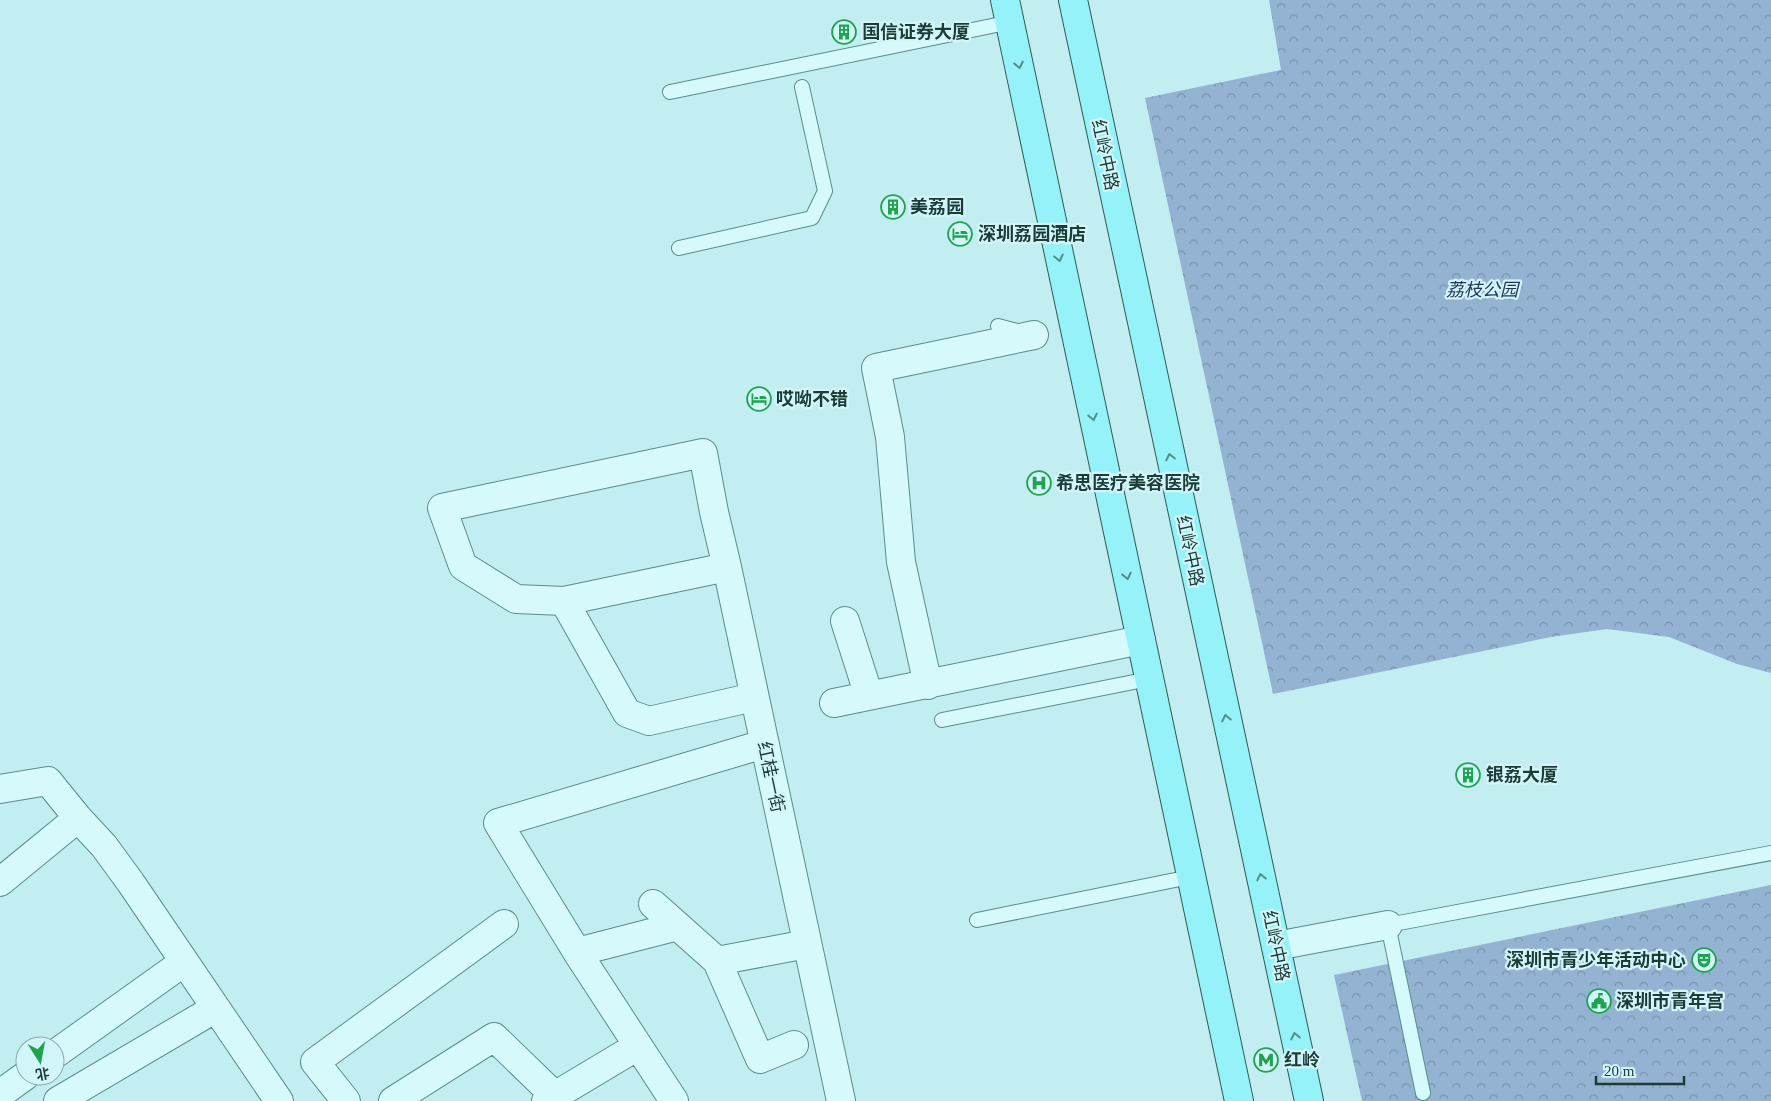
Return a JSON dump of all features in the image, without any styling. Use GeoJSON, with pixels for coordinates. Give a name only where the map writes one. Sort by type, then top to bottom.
{"type":"FeatureCollection","features":[{"type":"Feature","properties":{"kind":"main road","name":"红岭中路"},"geometry":{"type":"LineString","coordinates":[[1073,0],[1309,1101]]}},
{"type":"Feature","properties":{"kind":"main road"},"geometry":{"type":"LineString","coordinates":[[1008,11],[1049,212],[1239,1101]]}},
{"type":"Feature","properties":{"kind":"street"},"geometry":{"type":"LineString","coordinates":[[928,685],[900,562],[890,437],[876,368],[1034,335]]}},
{"type":"Feature","properties":{"kind":"street","name":"红桂一街"},"geometry":{"type":"LineString","coordinates":[[564,601],[516,599],[463,566],[442,508],[703,453],[714,512],[841,1101]]}},
{"type":"Feature","properties":{"kind":"street"},"geometry":{"type":"LineString","coordinates":[[727,567],[564,601],[627,713],[649,721],[754,697]]}},
{"type":"Feature","properties":{"kind":"street"},"geometry":{"type":"LineString","coordinates":[[845,622],[870,696]]}},
{"type":"Feature","properties":{"kind":"street"},"geometry":{"type":"LineString","coordinates":[[834,703],[1141,640]]}},
{"type":"Feature","properties":{"kind":"street"},"geometry":{"type":"LineString","coordinates":[[674,1101],[577,952],[498,823],[764,744]]}},
{"type":"Feature","properties":{"kind":"street"},"geometry":{"type":"LineString","coordinates":[[0,789],[48,781],[104,846],[279,1101]]}},
{"type":"Feature","properties":{"kind":"street"},"geometry":{"type":"LineString","coordinates":[[0,882],[78,818]]}},
{"type":"Feature","properties":{"kind":"street"},"geometry":{"type":"LineString","coordinates":[[653,904],[717,960],[760,1060],[794,1045]]}},
{"type":"Feature","properties":{"kind":"street"},"geometry":{"type":"LineString","coordinates":[[346,1101],[315,1062],[504,924]]}},
{"type":"Feature","properties":{"kind":"street"},"geometry":{"type":"LineString","coordinates":[[1276,946],[1388,925]]}},
{"type":"Feature","properties":{"kind":"street"},"geometry":{"type":"LineString","coordinates":[[577,952],[678,926]]}},
{"type":"Feature","properties":{"kind":"street"},"geometry":{"type":"LineString","coordinates":[[717,960],[807,944]]}},
{"type":"Feature","properties":{"kind":"street"},"geometry":{"type":"LineString","coordinates":[[65,1047],[184,962]]}},
{"type":"Feature","properties":{"kind":"street"},"geometry":{"type":"LineString","coordinates":[[58,1101],[216,1008]]}},
{"type":"Feature","properties":{"kind":"street"},"geometry":{"type":"LineString","coordinates":[[393,1101],[494,1037],[550,1098],[638,1046]]}},
{"type":"Feature","properties":{"kind":"street"},"geometry":{"type":"LineString","coordinates":[[0,1094],[15,1083]]}},
{"type":"Feature","properties":{"kind":"lane"},"geometry":{"type":"LineString","coordinates":[[670,92],[1008,11]]}},
{"type":"Feature","properties":{"kind":"lane"},"geometry":{"type":"LineString","coordinates":[[679,248],[812,218],[825,191],[802,87]]}},
{"type":"Feature","properties":{"kind":"lane"},"geometry":{"type":"LineString","coordinates":[[998,326],[1034,335]]}},
{"type":"Feature","properties":{"kind":"lane"},"geometry":{"type":"LineString","coordinates":[[942,720],[1149,679]]}},
{"type":"Feature","properties":{"kind":"lane"},"geometry":{"type":"LineString","coordinates":[[1422,1093],[1388,925],[1771,853]]}},
{"type":"Feature","properties":{"kind":"lane"},"geometry":{"type":"LineString","coordinates":[[977,920],[1190,877]]}},
{"type":"Feature","properties":{"kind":"green space","name":"荔枝公园"},"geometry":{"type":"Polygon","coordinates":[[[1269,0],[1771,0],[1771,673],[1737,664],[1669,637],[1607,629],[1551,637],[1273,694],[1145,98],[1281,70],[1269,0]]]}},
{"type":"Feature","properties":{"kind":"green space","name":"深圳市青年宫"},"geometry":{"type":"Polygon","coordinates":[[[1771,885],[1771,1101],[1362,1101],[1334,975],[1771,885]]]}},
{"type":"Feature","properties":{"kind":"place","name":"国信证券大厦"},"geometry":{"type":"Point","coordinates":[844,32]}},
{"type":"Feature","properties":{"kind":"place","name":"美荔园"},"geometry":{"type":"Point","coordinates":[893,207]}},
{"type":"Feature","properties":{"kind":"place","name":"深圳荔园酒店"},"geometry":{"type":"Point","coordinates":[960,234]}},
{"type":"Feature","properties":{"kind":"place","name":"哎呦不错"},"geometry":{"type":"Point","coordinates":[759,399]}},
{"type":"Feature","properties":{"kind":"place","name":"希思医疗美容医院"},"geometry":{"type":"Point","coordinates":[1039,483]}},
{"type":"Feature","properties":{"kind":"place","name":"银荔大厦"},"geometry":{"type":"Point","coordinates":[1468,775]}},
{"type":"Feature","properties":{"kind":"place","name":"深圳市青少年活动中心"},"geometry":{"type":"Point","coordinates":[1704,960]}},
{"type":"Feature","properties":{"kind":"place","name":"深圳市青年宫"},"geometry":{"type":"Point","coordinates":[1599,1001]}},
{"type":"Feature","properties":{"kind":"place","name":"红岭"},"geometry":{"type":"Point","coordinates":[1266,1060]}}]}
